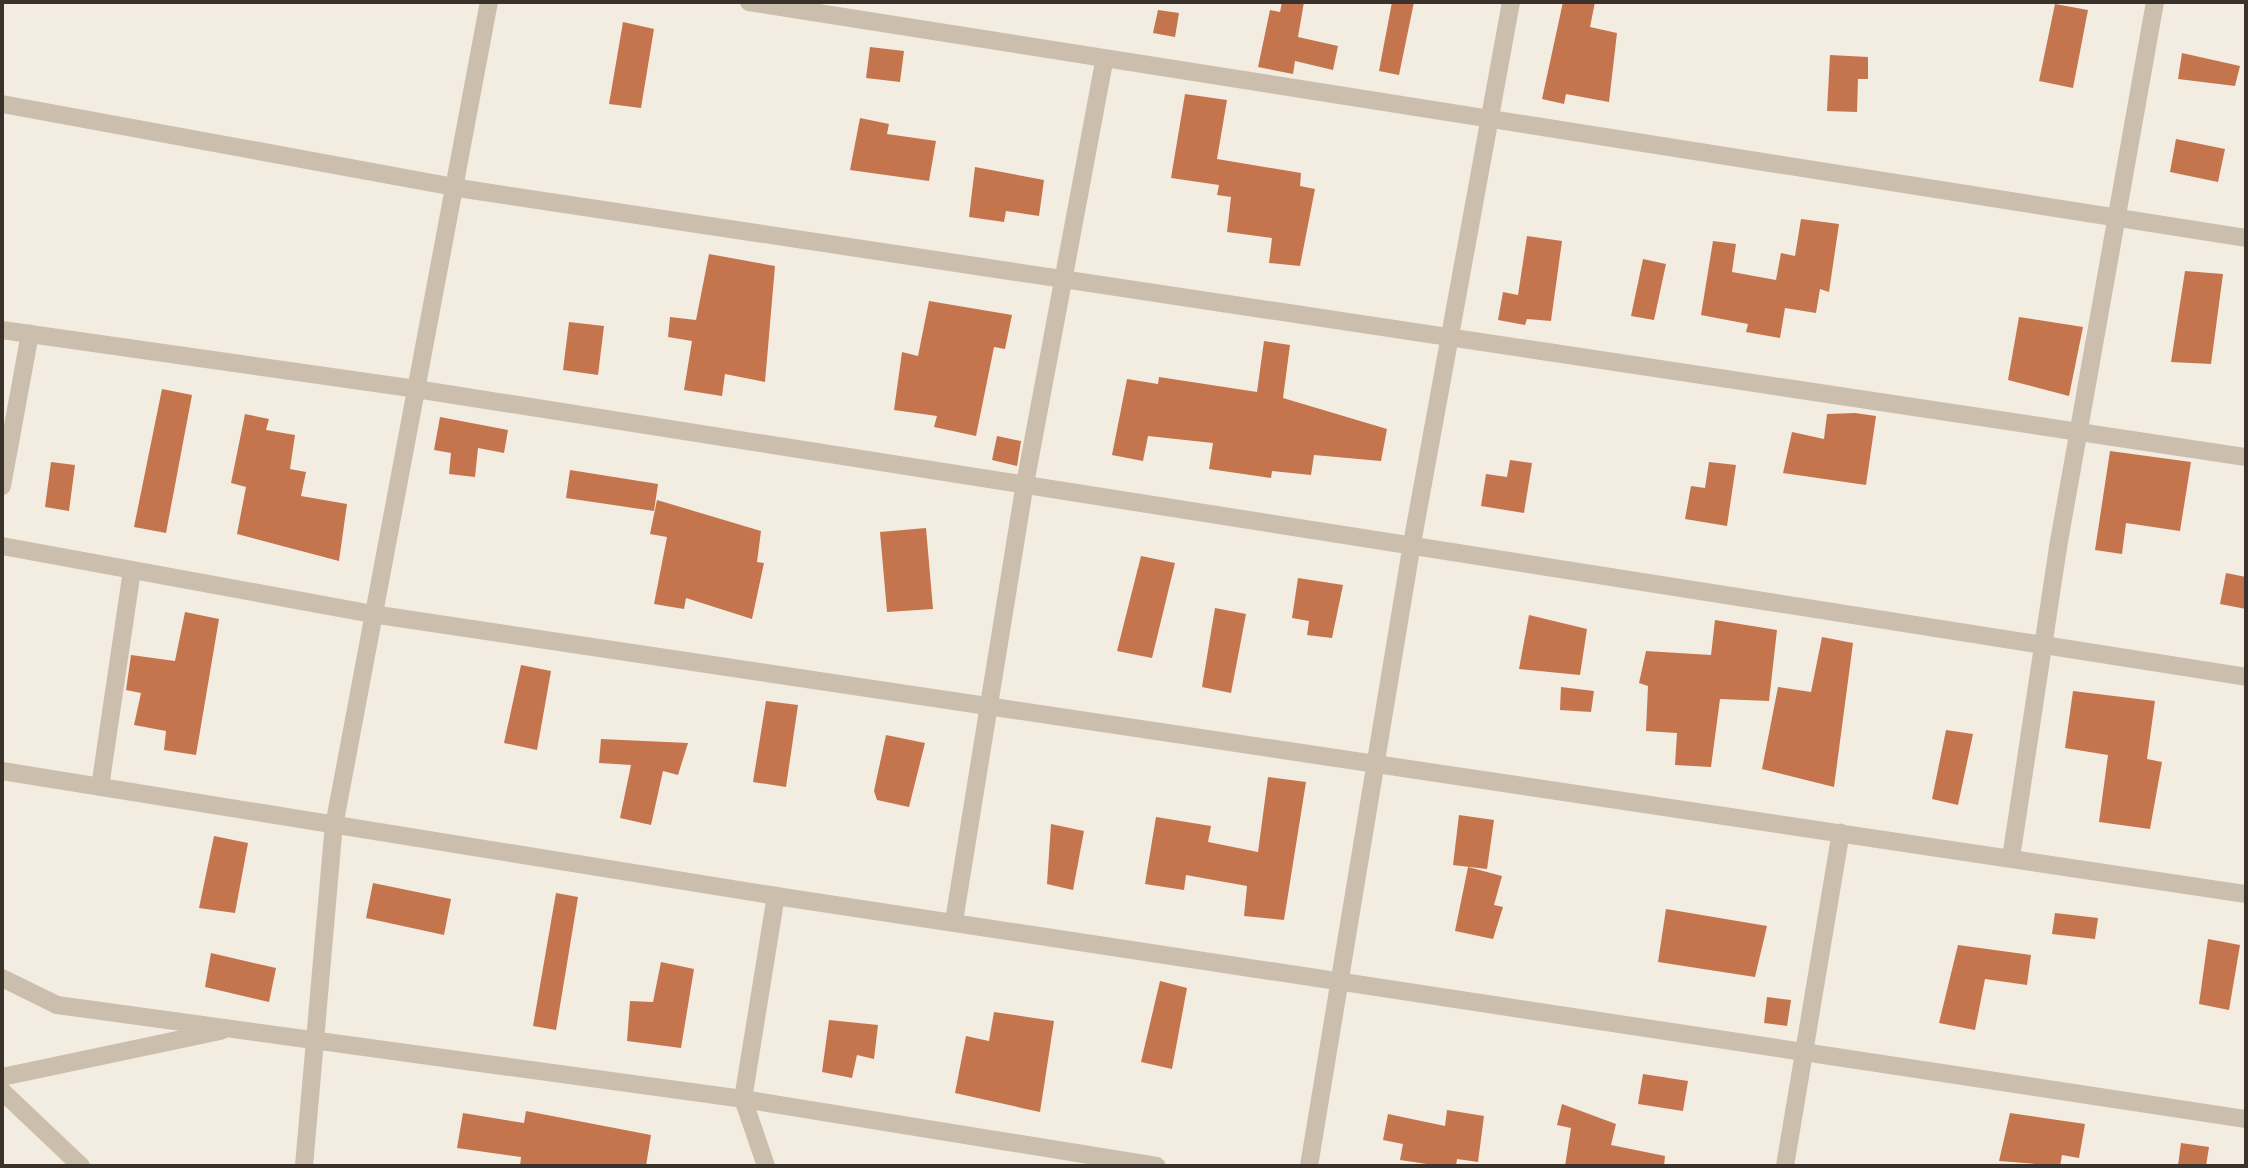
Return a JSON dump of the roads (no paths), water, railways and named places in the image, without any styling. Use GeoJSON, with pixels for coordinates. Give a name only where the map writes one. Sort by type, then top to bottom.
{"type":"FeatureCollection","features":[{"type":"Feature","properties":{"kind":"street"},"geometry":{"type":"LineString","coordinates":[[304,1166],[319,1038],[334,827],[372,614],[458,188],[489,2]]}},
{"type":"Feature","properties":{"kind":"street"},"geometry":{"type":"LineString","coordinates":[[749,2],[851,10],[1104,62],[2246,238]]}},
{"type":"Feature","properties":{"kind":"street"},"geometry":{"type":"LineString","coordinates":[[1309,1166],[1378,765],[1410,549],[1452,334],[1511,2]]}},
{"type":"Feature","properties":{"kind":"street"},"geometry":{"type":"LineString","coordinates":[[2011,858],[2042,647],[2121,218],[2155,2]]}},
{"type":"Feature","properties":{"kind":"street"},"geometry":{"type":"LineString","coordinates":[[954,921],[1025,484],[1104,62]]}},
{"type":"Feature","properties":{"kind":"street"},"geometry":{"type":"LineString","coordinates":[[2,104],[458,188],[1452,334],[2246,457]]}},
{"type":"Feature","properties":{"kind":"street"},"geometry":{"type":"LineString","coordinates":[[2,330],[416,389],[1025,484],[1410,549],[2246,677]]}},
{"type":"Feature","properties":{"kind":"street"},"geometry":{"type":"LineString","coordinates":[[2,486],[30,334]]}},
{"type":"Feature","properties":{"kind":"street"},"geometry":{"type":"LineString","coordinates":[[2,546],[372,614],[2246,894]]}},
{"type":"Feature","properties":{"kind":"street"},"geometry":{"type":"LineString","coordinates":[[100,788],[132,570]]}},
{"type":"Feature","properties":{"kind":"street"},"geometry":{"type":"LineString","coordinates":[[2,771],[334,827],[776,896],[1340,979],[1804,1055],[2246,1119]]}},
{"type":"Feature","properties":{"kind":"street"},"geometry":{"type":"LineString","coordinates":[[1785,1166],[1841,833]]}},
{"type":"Feature","properties":{"kind":"street"},"geometry":{"type":"LineString","coordinates":[[766,1166],[743,1100],[776,896]]}},
{"type":"Feature","properties":{"kind":"street"},"geometry":{"type":"LineString","coordinates":[[2,978],[57,1005],[319,1038],[743,1100],[1157,1166]]}},
{"type":"Feature","properties":{"kind":"street"},"geometry":{"type":"LineString","coordinates":[[2,1077],[236,1028]]}},
{"type":"Feature","properties":{"kind":"street"},"geometry":{"type":"LineString","coordinates":[[2,1091],[80,1166]]}}]}
